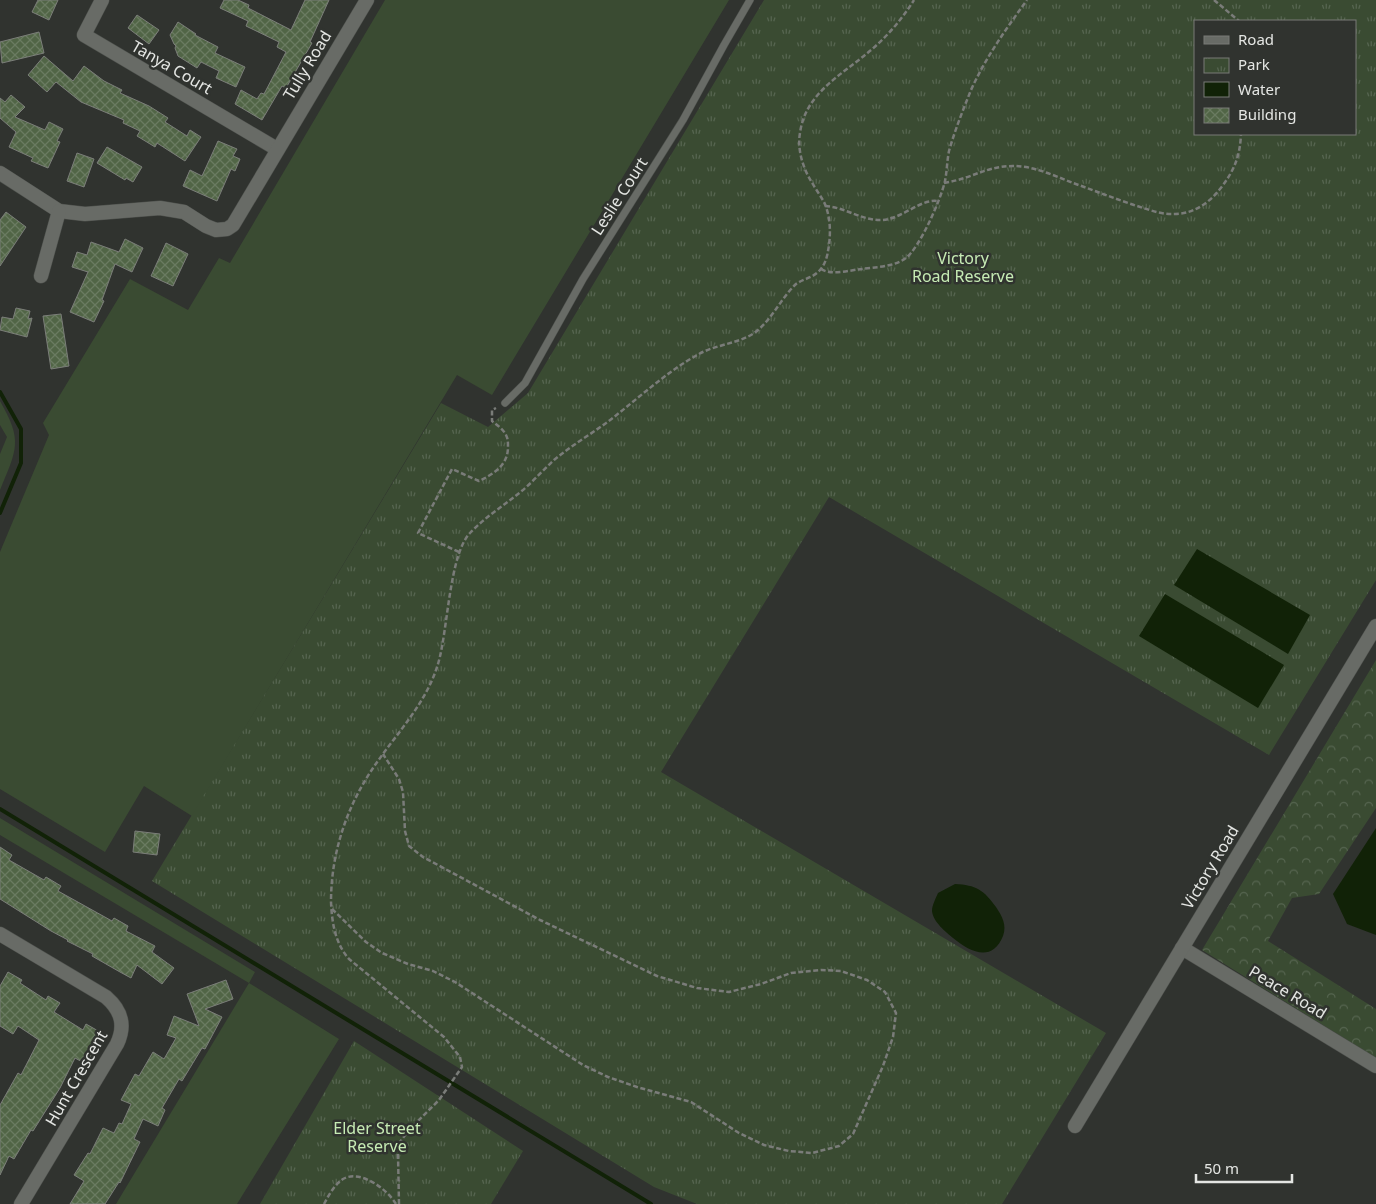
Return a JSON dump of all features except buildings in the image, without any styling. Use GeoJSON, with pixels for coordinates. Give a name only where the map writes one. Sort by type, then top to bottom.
{"type":"FeatureCollection","features":[{"type":"Feature","properties":{"kind":"street","name":"Tanya Court"},"geometry":{"type":"LineString","coordinates":[[102,0],[84,35],[277,149]]}},
{"type":"Feature","properties":{"kind":"street","name":"Tully Road"},"geometry":{"type":"LineString","coordinates":[[59,211],[85,214],[160,208],[184,212],[216,230],[227,229],[233,225],[367,0]]}},
{"type":"Feature","properties":{"kind":"street"},"geometry":{"type":"LineString","coordinates":[[0,173],[59,211],[41,276]]}},
{"type":"Feature","properties":{"kind":"street","name":"Victory Road"},"geometry":{"type":"LineString","coordinates":[[1074,1126],[1376,626]]}},
{"type":"Feature","properties":{"kind":"street","name":"Hunt Crescent"},"geometry":{"type":"LineString","coordinates":[[0,934],[106,997],[117,1008],[121,1016],[122,1025],[122,1034],[117,1044],[21,1204]]}},
{"type":"Feature","properties":{"kind":"street","name":"Peace Road"},"geometry":{"type":"LineString","coordinates":[[1182,948],[1376,1066]]}},
{"type":"Feature","properties":{"kind":"lane","name":"Leslie Court"},"geometry":{"type":"LineString","coordinates":[[505,403],[525,383],[588,271],[683,120],[750,0]]}},
{"type":"Feature","properties":{"kind":"path"},"geometry":{"type":"LineString","coordinates":[[398,1204],[398,1154],[400,1142],[408,1131],[439,1100],[462,1067],[460,1056],[444,1037],[349,959],[342,951],[336,936],[331,908],[334,864],[341,833],[354,800],[373,768],[410,719],[427,691],[438,664],[459,552],[466,537],[483,520],[520,493],[555,460],[657,382],[698,354],[753,334],[766,322],[799,282],[817,273],[826,260],[830,239],[829,217],[801,158],[799,135],[806,110],[818,93],[839,74],[865,56],[885,37],[906,13],[914,0]]}},
{"type":"Feature","properties":{"kind":"path"},"geometry":{"type":"LineString","coordinates":[[820,269],[838,272],[888,265],[906,258],[922,239],[944,183],[949,152],[972,89],[997,41],[1027,0]]}},
{"type":"Feature","properties":{"kind":"path"},"geometry":{"type":"LineString","coordinates":[[1214,0],[1238,20]]}},
{"type":"Feature","properties":{"kind":"path"},"geometry":{"type":"LineString","coordinates":[[944,183],[955,181],[989,168],[1007,166],[1027,167],[1153,212],[1175,214],[1196,210],[1213,198],[1228,179],[1238,160],[1241,135]]}},
{"type":"Feature","properties":{"kind":"path"},"geometry":{"type":"LineString","coordinates":[[825,206],[831,206],[863,218],[882,220],[903,215],[932,200],[937,201]]}},
{"type":"Feature","properties":{"kind":"path"},"geometry":{"type":"LineString","coordinates":[[459,552],[418,534],[452,469],[479,481],[493,474],[504,464],[508,451],[508,437],[492,421],[492,410],[505,403]]}},
{"type":"Feature","properties":{"kind":"path"},"geometry":{"type":"LineString","coordinates":[[331,908],[366,942],[382,953],[408,964],[433,971],[454,982],[583,1065],[636,1087],[690,1102],[739,1133],[764,1145],[789,1151],[812,1153],[839,1146],[853,1134],[886,1058],[893,1037],[896,1013],[885,992],[867,980],[842,971],[821,970],[791,973],[761,984],[729,992],[697,988],[657,976],[531,915],[423,858],[408,846],[404,831],[403,792],[399,780],[384,754]]}},
{"type":"Feature","properties":{"kind":"path"},"geometry":{"type":"LineString","coordinates":[[324,1204],[335,1186],[344,1178],[355,1177],[377,1184],[398,1204]]}},
{"type":"Feature","properties":{"kind":"green space"},"geometry":{"type":"Polygon","coordinates":[[[385,0],[729,0],[492,395],[457,375],[192,816],[144,786],[105,852],[0,789],[0,552],[49,435],[43,423],[130,279],[188,310],[219,258],[230,263],[385,0]]]}},
{"type":"Feature","properties":{"kind":"green space","name":"Victory Road Reserve"},"geometry":{"type":"Polygon","coordinates":[[[764,0],[1376,0],[1376,580],[1269,755],[829,497],[661,772],[1106,1033],[1002,1204],[697,1204],[654,1187],[152,881],[441,403],[488,427],[528,393],[764,0]]]}},
{"type":"Feature","properties":{"kind":"green space"},"geometry":{"type":"Polygon","coordinates":[[[0,401],[12,426],[15,445],[14,454],[0,490],[0,454],[7,437],[0,425],[0,401]]]}},
{"type":"Feature","properties":{"kind":"green space"},"geometry":{"type":"Polygon","coordinates":[[[1376,660],[1376,808],[1319,894],[1292,898],[1268,941],[1376,1009],[1376,1058],[1202,950],[1376,660]]]}},
{"type":"Feature","properties":{"kind":"green space"},"geometry":{"type":"Polygon","coordinates":[[[0,818],[255,972],[249,983],[0,835],[0,818]]]}},
{"type":"Feature","properties":{"kind":"green space"},"geometry":{"type":"Polygon","coordinates":[[[249,983],[339,1039],[237,1204],[116,1204],[249,983]]]}},
{"type":"Feature","properties":{"kind":"green space","name":"Elder Street Reserve"},"geometry":{"type":"Polygon","coordinates":[[[354,1041],[523,1151],[491,1204],[260,1204],[354,1041]]]}},
{"type":"Feature","properties":{"kind":"water"},"geometry":{"type":"Polygon","coordinates":[[[1197,549],[1310,615],[1288,654],[1174,585],[1197,549]]]}},
{"type":"Feature","properties":{"kind":"water"},"geometry":{"type":"Polygon","coordinates":[[[1165,594],[1284,665],[1258,708],[1139,636],[1165,594]]]}},
{"type":"Feature","properties":{"kind":"water"},"geometry":{"type":"Polygon","coordinates":[[[1376,828],[1376,935],[1347,924],[1333,894],[1376,828]]]}},
{"type":"Feature","properties":{"kind":"water"},"geometry":{"type":"Polygon","coordinates":[[[955,884],[974,887],[987,896],[996,907],[1004,924],[1004,932],[993,950],[987,952],[973,951],[947,933],[935,919],[932,909],[938,893],[955,884]]]}},
{"type":"Feature","properties":{"kind":"waterway"},"geometry":{"type":"LineString","coordinates":[[0,392],[21,429],[21,463],[0,513]]}},
{"type":"Feature","properties":{"kind":"waterway"},"geometry":{"type":"LineString","coordinates":[[0,809],[651,1204]]}}]}
